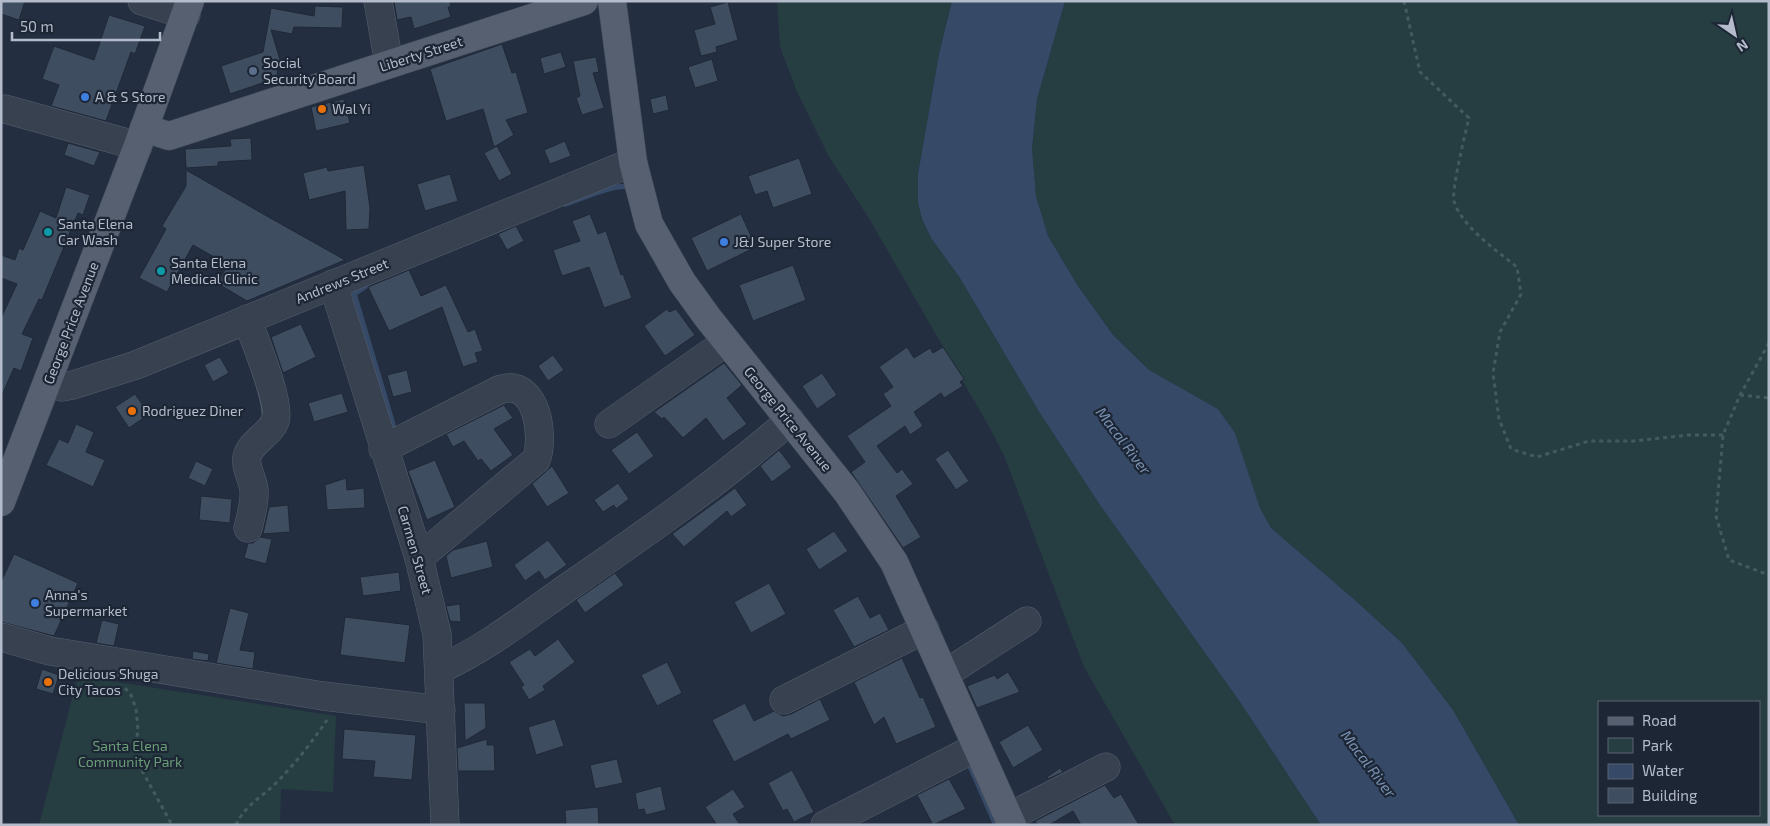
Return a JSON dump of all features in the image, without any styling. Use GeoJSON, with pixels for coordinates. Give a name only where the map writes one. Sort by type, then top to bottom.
{"type":"FeatureCollection","features":[{"type":"Feature","properties":{"kind":"main road","name":"Liberty Street"},"geometry":{"type":"LineString","coordinates":[[141,137],[169,136],[584,1]]}},
{"type":"Feature","properties":{"kind":"main road","name":"George Price Avenue"},"geometry":{"type":"LineString","coordinates":[[612,1],[633,162],[649,224],[682,282],[726,342],[847,492],[894,562],[1011,821]]}},
{"type":"Feature","properties":{"kind":"main road","name":"George Price Avenue"},"geometry":{"type":"LineString","coordinates":[[1,502],[49,382],[188,8]]}},
{"type":"Feature","properties":{"kind":"street"},"geometry":{"type":"LineString","coordinates":[[142,1],[188,8]]}},
{"type":"Feature","properties":{"kind":"street"},"geometry":{"type":"LineString","coordinates":[[378,1],[388,64]]}},
{"type":"Feature","properties":{"kind":"street"},"geometry":{"type":"LineString","coordinates":[[5,109],[141,137]]}},
{"type":"Feature","properties":{"kind":"street","name":"Andrews Street"},"geometry":{"type":"LineString","coordinates":[[49,382],[62,387],[106,376],[248,320],[633,162]]}},
{"type":"Feature","properties":{"kind":"street","name":"Carmen Street"},"geometry":{"type":"LineString","coordinates":[[333,284],[419,558],[437,634],[440,669],[445,825]]}},
{"type":"Feature","properties":{"kind":"street"},"geometry":{"type":"LineString","coordinates":[[248,320],[270,384],[277,417],[274,424],[248,452],[247,459],[254,490],[254,504],[248,528]]}},
{"type":"Feature","properties":{"kind":"street"},"geometry":{"type":"LineString","coordinates":[[609,424],[726,342]]}},
{"type":"Feature","properties":{"kind":"street"},"geometry":{"type":"LineString","coordinates":[[384,449],[502,389],[514,388],[523,393],[532,404],[538,420],[540,438],[539,452],[536,460],[419,558]]}},
{"type":"Feature","properties":{"kind":"street"},"geometry":{"type":"LineString","coordinates":[[440,669],[463,659],[597,567],[731,470],[790,420]]}},
{"type":"Feature","properties":{"kind":"street"},"geometry":{"type":"LineString","coordinates":[[945,674],[1027,621]]}},
{"type":"Feature","properties":{"kind":"street"},"geometry":{"type":"LineString","coordinates":[[784,700],[925,629]]}},
{"type":"Feature","properties":{"kind":"street"},"geometry":{"type":"LineString","coordinates":[[1,637],[50,651],[341,698],[440,710]]}},
{"type":"Feature","properties":{"kind":"street"},"geometry":{"type":"LineString","coordinates":[[825,825],[977,747]]}},
{"type":"Feature","properties":{"kind":"street"},"geometry":{"type":"LineString","coordinates":[[1011,821],[1106,767]]}},
{"type":"Feature","properties":{"kind":"path"},"geometry":{"type":"LineString","coordinates":[[1404,1],[1420,72],[1470,118],[1453,200],[1464,220],[1489,245],[1517,267],[1521,294],[1500,332],[1493,373],[1499,420],[1511,449],[1537,457],[1589,441],[1634,441],[1689,435],[1723,435]]}},
{"type":"Feature","properties":{"kind":"path"},"geometry":{"type":"LineString","coordinates":[[1769,343],[1740,395],[1723,435],[1716,516],[1728,560],[1769,575]]}},
{"type":"Feature","properties":{"kind":"path"},"geometry":{"type":"LineString","coordinates":[[1740,395],[1769,398]]}},
{"type":"Feature","properties":{"kind":"path"},"geometry":{"type":"LineString","coordinates":[[107,660],[131,695],[136,709],[138,730],[134,756],[172,825]]}},
{"type":"Feature","properties":{"kind":"path"},"geometry":{"type":"LineString","coordinates":[[236,825],[241,814],[249,804],[274,785],[296,761],[341,698]]}},
{"type":"Feature","properties":{"kind":"green space"},"geometry":{"type":"Polygon","coordinates":[[[777,1],[952,1],[939,54],[918,174],[918,203],[922,219],[931,238],[960,278],[1038,410],[1100,505],[1240,702],[1321,825],[1175,825],[1084,667],[1005,458],[991,430],[870,220],[828,155],[798,94],[780,47],[777,1]]]}},
{"type":"Feature","properties":{"kind":"green space"},"geometry":{"type":"Polygon","coordinates":[[[1065,1],[1769,1],[1769,825],[1519,825],[1453,710],[1402,643],[1271,528],[1260,508],[1235,433],[1218,409],[1149,370],[1113,335],[1078,286],[1048,236],[1036,196],[1032,149],[1037,99],[1065,1]]]}},
{"type":"Feature","properties":{"kind":"green space","name":"Santa Elena Community Park"},"geometry":{"type":"Polygon","coordinates":[[[78,676],[336,716],[333,792],[281,789],[280,825],[39,825],[78,676]]]}},
{"type":"Feature","properties":{"kind":"water","name":"Macal River"},"geometry":{"type":"Polygon","coordinates":[[[952,1],[1065,1],[1037,99],[1032,149],[1036,196],[1048,236],[1078,286],[1113,335],[1149,370],[1218,409],[1235,433],[1260,508],[1271,528],[1402,643],[1453,710],[1519,825],[1321,825],[1240,702],[1100,505],[1038,410],[960,278],[931,238],[922,219],[918,203],[918,174],[939,54],[952,1]]]}},
{"type":"Feature","properties":{"kind":"building"},"geometry":{"type":"Polygon","coordinates":[[[1,1],[25,1],[19,20],[1,14],[1,1]]]}},
{"type":"Feature","properties":{"kind":"building"},"geometry":{"type":"Polygon","coordinates":[[[394,1],[450,1],[451,7],[448,7],[451,17],[414,29],[411,17],[397,20],[394,1]]]}},
{"type":"Feature","properties":{"kind":"building"},"geometry":{"type":"Polygon","coordinates":[[[728,2],[738,40],[716,47],[717,52],[701,56],[694,30],[715,24],[710,7],[728,2]]]}},
{"type":"Feature","properties":{"kind":"building"},"geometry":{"type":"Polygon","coordinates":[[[315,6],[343,7],[342,28],[294,27],[292,34],[271,30],[281,63],[278,64],[277,78],[230,94],[221,66],[263,52],[271,8],[314,16],[315,6]]]}},
{"type":"Feature","properties":{"kind":"building","name":"A & S Store"},"geometry":{"type":"Polygon","coordinates":[[[109,15],[145,26],[135,54],[131,52],[106,121],[51,106],[59,85],[42,79],[54,46],[94,60],[109,15]]]}},
{"type":"Feature","properties":{"kind":"building"},"geometry":{"type":"Polygon","coordinates":[[[502,44],[512,73],[516,72],[528,113],[506,120],[514,135],[494,147],[483,109],[446,121],[430,69],[502,44]]]}},
{"type":"Feature","properties":{"kind":"building"},"geometry":{"type":"Polygon","coordinates":[[[561,52],[566,67],[544,74],[540,58],[561,52]]]}},
{"type":"Feature","properties":{"kind":"building"},"geometry":{"type":"Polygon","coordinates":[[[596,57],[599,72],[593,73],[604,108],[582,115],[576,98],[580,96],[573,61],[596,57]]]}},
{"type":"Feature","properties":{"kind":"building"},"geometry":{"type":"Polygon","coordinates":[[[712,59],[718,81],[695,88],[688,67],[712,59]]]}},
{"type":"Feature","properties":{"kind":"building"},"geometry":{"type":"Polygon","coordinates":[[[666,95],[669,110],[653,114],[650,99],[666,95]]]}},
{"type":"Feature","properties":{"kind":"building"},"geometry":{"type":"Polygon","coordinates":[[[344,99],[350,123],[316,131],[311,107],[344,99]]]}},
{"type":"Feature","properties":{"kind":"building"},"geometry":{"type":"Polygon","coordinates":[[[251,138],[252,160],[218,162],[218,166],[186,168],[185,149],[231,146],[230,139],[251,138]]]}},
{"type":"Feature","properties":{"kind":"building"},"geometry":{"type":"Polygon","coordinates":[[[565,141],[571,156],[550,164],[544,150],[565,141]]]}},
{"type":"Feature","properties":{"kind":"building"},"geometry":{"type":"Polygon","coordinates":[[[68,143],[100,152],[94,166],[64,155],[68,143]]]}},
{"type":"Feature","properties":{"kind":"building"},"geometry":{"type":"Polygon","coordinates":[[[497,146],[512,174],[499,181],[484,153],[497,146]]]}},
{"type":"Feature","properties":{"kind":"building"},"geometry":{"type":"Polygon","coordinates":[[[799,158],[812,194],[773,208],[767,191],[755,195],[748,176],[799,158]]]}},
{"type":"Feature","properties":{"kind":"building"},"geometry":{"type":"Polygon","coordinates":[[[364,165],[370,208],[369,229],[346,230],[345,191],[309,200],[303,173],[327,167],[328,171],[364,165]]]}},
{"type":"Feature","properties":{"kind":"building"},"geometry":{"type":"Polygon","coordinates":[[[186,170],[345,260],[247,301],[217,283],[228,265],[193,245],[167,292],[139,278],[166,229],[162,226],[186,186],[186,170]]]}},
{"type":"Feature","properties":{"kind":"building"},"geometry":{"type":"Polygon","coordinates":[[[450,174],[458,201],[425,211],[417,184],[450,174]]]}},
{"type":"Feature","properties":{"kind":"building"},"geometry":{"type":"Polygon","coordinates":[[[66,187],[90,195],[83,215],[78,213],[42,300],[39,299],[22,334],[33,338],[21,371],[14,368],[1,397],[1,318],[17,284],[1,278],[1,255],[15,260],[19,248],[23,250],[40,211],[56,218],[66,187]]]}},
{"type":"Feature","properties":{"kind":"building"},"geometry":{"type":"Polygon","coordinates":[[[590,214],[598,234],[606,231],[621,275],[623,274],[632,298],[604,308],[589,267],[562,276],[553,250],[580,241],[572,221],[590,214]]]}},
{"type":"Feature","properties":{"kind":"building","name":"J&J Super Store"},"geometry":{"type":"Polygon","coordinates":[[[741,214],[756,247],[707,271],[691,238],[741,214]]]}},
{"type":"Feature","properties":{"kind":"building"},"geometry":{"type":"Polygon","coordinates":[[[516,226],[524,241],[507,250],[498,234],[516,226]]]}},
{"type":"Feature","properties":{"kind":"building"},"geometry":{"type":"Polygon","coordinates":[[[793,265],[806,300],[753,321],[739,285],[793,265]]]}},
{"type":"Feature","properties":{"kind":"building"},"geometry":{"type":"Polygon","coordinates":[[[409,270],[421,296],[446,285],[468,332],[475,329],[483,351],[475,353],[478,362],[463,367],[442,307],[389,331],[368,287],[409,270]]]}},
{"type":"Feature","properties":{"kind":"building"},"geometry":{"type":"Polygon","coordinates":[[[667,309],[669,312],[676,309],[695,335],[665,356],[644,326],[667,309]]]}},
{"type":"Feature","properties":{"kind":"building"},"geometry":{"type":"Polygon","coordinates":[[[301,324],[316,357],[283,373],[271,337],[301,324]]]}},
{"type":"Feature","properties":{"kind":"building"},"geometry":{"type":"Polygon","coordinates":[[[907,347],[914,358],[930,348],[933,353],[943,347],[964,379],[960,382],[963,386],[944,398],[941,393],[914,412],[923,426],[910,435],[905,426],[877,446],[897,473],[902,469],[913,484],[896,496],[921,537],[903,548],[851,472],[865,462],[847,436],[891,406],[883,394],[893,387],[879,367],[907,347]]]}},
{"type":"Feature","properties":{"kind":"building"},"geometry":{"type":"Polygon","coordinates":[[[553,355],[564,370],[548,381],[538,366],[553,355]]]}},
{"type":"Feature","properties":{"kind":"building"},"geometry":{"type":"Polygon","coordinates":[[[220,357],[229,373],[213,382],[204,365],[220,357]]]}},
{"type":"Feature","properties":{"kind":"building"},"geometry":{"type":"Polygon","coordinates":[[[724,363],[742,385],[727,398],[747,424],[723,441],[706,418],[683,438],[664,417],[662,419],[654,412],[724,363]]]}},
{"type":"Feature","properties":{"kind":"building"},"geometry":{"type":"Polygon","coordinates":[[[407,370],[412,392],[393,397],[387,375],[407,370]]]}},
{"type":"Feature","properties":{"kind":"building"},"geometry":{"type":"Polygon","coordinates":[[[822,373],[837,395],[817,409],[802,386],[822,373]]]}},
{"type":"Feature","properties":{"kind":"building"},"geometry":{"type":"Polygon","coordinates":[[[342,393],[348,412],[314,422],[308,403],[342,393]]]}},
{"type":"Feature","properties":{"kind":"building","name":"Rodriguez Diner"},"geometry":{"type":"Polygon","coordinates":[[[135,394],[149,414],[129,428],[115,407],[135,394]]]}},
{"type":"Feature","properties":{"kind":"building"},"geometry":{"type":"Polygon","coordinates":[[[504,405],[513,418],[494,429],[513,455],[491,471],[481,459],[478,461],[464,441],[453,447],[446,434],[504,405]]]}},
{"type":"Feature","properties":{"kind":"building"},"geometry":{"type":"Polygon","coordinates":[[[76,424],[94,432],[86,452],[105,460],[93,487],[46,465],[59,439],[68,443],[76,424]]]}},
{"type":"Feature","properties":{"kind":"building"},"geometry":{"type":"Polygon","coordinates":[[[637,432],[654,456],[629,474],[611,450],[637,432]]]}},
{"type":"Feature","properties":{"kind":"building"},"geometry":{"type":"Polygon","coordinates":[[[779,450],[792,467],[772,482],[760,466],[779,450]]]}},
{"type":"Feature","properties":{"kind":"building"},"geometry":{"type":"Polygon","coordinates":[[[948,450],[969,481],[956,490],[935,459],[948,450]]]}},
{"type":"Feature","properties":{"kind":"building"},"geometry":{"type":"Polygon","coordinates":[[[435,460],[455,507],[427,520],[408,471],[435,460]]]}},
{"type":"Feature","properties":{"kind":"building"},"geometry":{"type":"Polygon","coordinates":[[[196,461],[213,469],[205,486],[188,478],[196,461]]]}},
{"type":"Feature","properties":{"kind":"building"},"geometry":{"type":"Polygon","coordinates":[[[552,466],[569,493],[547,507],[532,484],[552,466]]]}},
{"type":"Feature","properties":{"kind":"building"},"geometry":{"type":"Polygon","coordinates":[[[346,478],[347,490],[364,488],[365,508],[327,510],[325,485],[346,478]]]}},
{"type":"Feature","properties":{"kind":"building"},"geometry":{"type":"Polygon","coordinates":[[[618,483],[629,499],[616,509],[614,505],[603,512],[594,500],[618,483]]]}},
{"type":"Feature","properties":{"kind":"building"},"geometry":{"type":"Polygon","coordinates":[[[735,488],[747,505],[731,517],[727,511],[684,547],[672,534],[735,488]]]}},
{"type":"Feature","properties":{"kind":"building"},"geometry":{"type":"Polygon","coordinates":[[[201,496],[232,499],[230,523],[199,520],[201,496]]]}},
{"type":"Feature","properties":{"kind":"building"},"geometry":{"type":"Polygon","coordinates":[[[288,505],[290,532],[263,534],[269,507],[288,505]]]}},
{"type":"Feature","properties":{"kind":"building"},"geometry":{"type":"Polygon","coordinates":[[[834,531],[848,551],[819,570],[806,549],[834,531]]]}},
{"type":"Feature","properties":{"kind":"building"},"geometry":{"type":"Polygon","coordinates":[[[260,537],[272,539],[266,564],[244,558],[248,543],[253,543],[260,537]]]}},
{"type":"Feature","properties":{"kind":"building"},"geometry":{"type":"Polygon","coordinates":[[[548,540],[567,565],[545,580],[539,571],[525,581],[514,565],[548,540]]]}},
{"type":"Feature","properties":{"kind":"building"},"geometry":{"type":"Polygon","coordinates":[[[487,541],[493,567],[451,578],[446,556],[453,550],[487,541]]]}},
{"type":"Feature","properties":{"kind":"building","name":"Anna's Supermarket"},"geometry":{"type":"Polygon","coordinates":[[[14,554],[78,583],[54,636],[1,622],[1,582],[14,554]]]}},
{"type":"Feature","properties":{"kind":"building"},"geometry":{"type":"Polygon","coordinates":[[[399,572],[401,591],[363,596],[360,577],[399,572]]]}},
{"type":"Feature","properties":{"kind":"building"},"geometry":{"type":"Polygon","coordinates":[[[615,573],[624,585],[585,613],[576,600],[615,573]]]}},
{"type":"Feature","properties":{"kind":"building"},"geometry":{"type":"Polygon","coordinates":[[[769,583],[786,614],[751,633],[734,602],[769,583]]]}},
{"type":"Feature","properties":{"kind":"building"},"geometry":{"type":"Polygon","coordinates":[[[858,596],[870,618],[880,613],[889,630],[854,647],[833,610],[858,596]]]}},
{"type":"Feature","properties":{"kind":"building"},"geometry":{"type":"Polygon","coordinates":[[[460,604],[461,622],[450,621],[446,606],[460,604]]]}},
{"type":"Feature","properties":{"kind":"building"},"geometry":{"type":"Polygon","coordinates":[[[230,608],[249,613],[240,650],[255,652],[253,669],[216,663],[230,608]]]}},
{"type":"Feature","properties":{"kind":"building"},"geometry":{"type":"Polygon","coordinates":[[[345,617],[410,625],[405,663],[340,655],[345,617]]]}},
{"type":"Feature","properties":{"kind":"building"},"geometry":{"type":"Polygon","coordinates":[[[102,620],[119,624],[114,646],[96,643],[102,620]]]}},
{"type":"Feature","properties":{"kind":"building"},"geometry":{"type":"Polygon","coordinates":[[[558,639],[575,662],[543,686],[545,690],[529,700],[521,687],[524,685],[509,662],[530,649],[535,656],[558,639]]]}},
{"type":"Feature","properties":{"kind":"building"},"geometry":{"type":"Polygon","coordinates":[[[193,651],[209,654],[208,661],[192,659],[193,651]]]}},
{"type":"Feature","properties":{"kind":"building"},"geometry":{"type":"Polygon","coordinates":[[[902,658],[920,698],[923,697],[936,727],[896,744],[884,717],[874,725],[854,682],[902,658]]]}},
{"type":"Feature","properties":{"kind":"building"},"geometry":{"type":"Polygon","coordinates":[[[667,662],[682,693],[657,706],[641,675],[667,662]]]}},
{"type":"Feature","properties":{"kind":"building","name":"Delicious Shuga City Tacos"},"geometry":{"type":"Polygon","coordinates":[[[42,669],[59,675],[53,694],[36,689],[42,669]]]}},
{"type":"Feature","properties":{"kind":"building"},"geometry":{"type":"Polygon","coordinates":[[[1008,672],[1020,692],[977,708],[967,686],[995,675],[997,679],[1008,672]]]}},
{"type":"Feature","properties":{"kind":"building"},"geometry":{"type":"Polygon","coordinates":[[[820,699],[830,720],[791,739],[788,734],[734,762],[712,720],[745,703],[754,721],[774,711],[783,716],[791,714],[820,699]]]}},
{"type":"Feature","properties":{"kind":"building"},"geometry":{"type":"Polygon","coordinates":[[[464,703],[485,703],[486,728],[465,741],[464,703]]]}},
{"type":"Feature","properties":{"kind":"building"},"geometry":{"type":"Polygon","coordinates":[[[555,719],[564,746],[536,755],[528,727],[555,719]]]}},
{"type":"Feature","properties":{"kind":"building"},"geometry":{"type":"Polygon","coordinates":[[[1028,725],[1043,750],[1013,768],[999,742],[1028,725]]]}},
{"type":"Feature","properties":{"kind":"building"},"geometry":{"type":"Polygon","coordinates":[[[344,729],[416,735],[412,780],[373,777],[375,761],[342,759],[344,729]]]}},
{"type":"Feature","properties":{"kind":"building"},"geometry":{"type":"Polygon","coordinates":[[[487,739],[487,745],[494,745],[495,771],[458,771],[457,748],[487,739]]]}},
{"type":"Feature","properties":{"kind":"building"},"geometry":{"type":"Polygon","coordinates":[[[617,759],[623,783],[595,789],[590,765],[617,759]]]}},
{"type":"Feature","properties":{"kind":"building"},"geometry":{"type":"Polygon","coordinates":[[[1060,768],[1063,772],[1048,779],[1047,777],[1060,768]]]}},
{"type":"Feature","properties":{"kind":"building"},"geometry":{"type":"Polygon","coordinates":[[[792,770],[814,812],[794,822],[787,809],[783,811],[768,783],[792,770]]]}},
{"type":"Feature","properties":{"kind":"building"},"geometry":{"type":"Polygon","coordinates":[[[949,779],[966,809],[933,825],[917,795],[949,779]]]}},
{"type":"Feature","properties":{"kind":"building"},"geometry":{"type":"Polygon","coordinates":[[[1105,785],[1114,798],[1121,794],[1139,825],[1081,825],[1073,811],[1049,825],[1038,825],[1035,821],[1105,785]]]}},
{"type":"Feature","properties":{"kind":"building"},"geometry":{"type":"Polygon","coordinates":[[[661,786],[666,810],[646,815],[644,809],[638,810],[635,793],[661,786]]]}},
{"type":"Feature","properties":{"kind":"building"},"geometry":{"type":"Polygon","coordinates":[[[733,789],[745,807],[733,814],[740,825],[717,825],[705,807],[733,789]]]}},
{"type":"Feature","properties":{"kind":"building"},"geometry":{"type":"Polygon","coordinates":[[[598,807],[599,825],[566,825],[565,810],[598,807]]]}},
{"type":"Feature","properties":{"kind":"waterway"},"geometry":{"type":"LineString","coordinates":[[565,204],[607,189],[623,186],[630,187]]}},
{"type":"Feature","properties":{"kind":"waterway"},"geometry":{"type":"LineString","coordinates":[[367,285],[354,294],[396,435]]}},
{"type":"Feature","properties":{"kind":"waterway"},"geometry":{"type":"LineString","coordinates":[[971,768],[996,825]]}},
{"type":"Feature","properties":{"kind":"place","name":"Social Security Board"},"geometry":{"type":"Point","coordinates":[253,71]}},
{"type":"Feature","properties":{"kind":"place","name":"A & S Store"},"geometry":{"type":"Point","coordinates":[85,97]}},
{"type":"Feature","properties":{"kind":"place","name":"Wal Yi"},"geometry":{"type":"Point","coordinates":[322,109]}},
{"type":"Feature","properties":{"kind":"place","name":"Santa Elena Car Wash"},"geometry":{"type":"Point","coordinates":[48,232]}},
{"type":"Feature","properties":{"kind":"place","name":"J&J Super Store"},"geometry":{"type":"Point","coordinates":[724,242]}},
{"type":"Feature","properties":{"kind":"place","name":"Santa Elena Medical Clinic"},"geometry":{"type":"Point","coordinates":[161,271]}},
{"type":"Feature","properties":{"kind":"place","name":"Rodriguez Diner"},"geometry":{"type":"Point","coordinates":[132,411]}},
{"type":"Feature","properties":{"kind":"place","name":"Anna's Supermarket"},"geometry":{"type":"Point","coordinates":[35,603]}},
{"type":"Feature","properties":{"kind":"place","name":"Delicious Shuga City Tacos"},"geometry":{"type":"Point","coordinates":[48,682]}}]}
